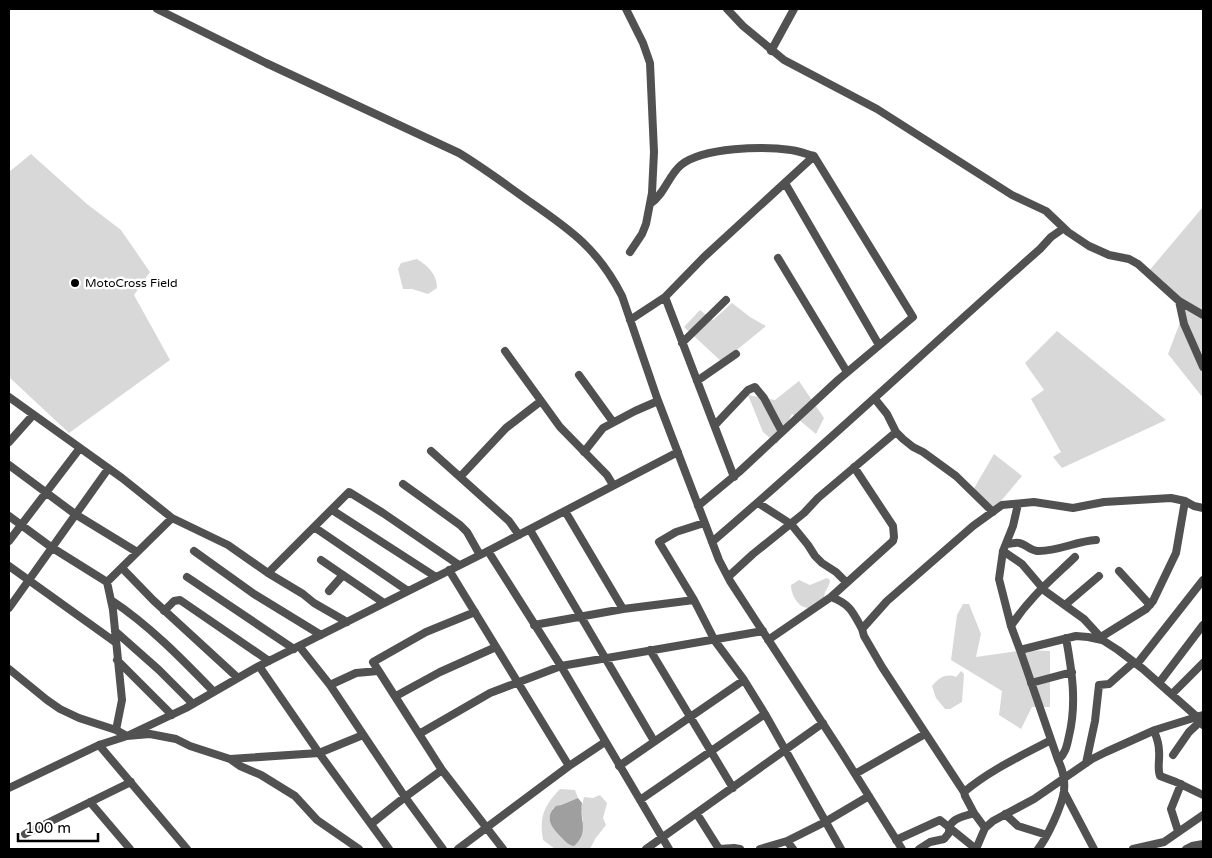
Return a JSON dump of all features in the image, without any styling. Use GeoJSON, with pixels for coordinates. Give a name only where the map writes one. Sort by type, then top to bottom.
{"type":"FeatureCollection","features":[{"type":"Feature","properties":{"kind":"street"},"geometry":{"type":"LineString","coordinates":[[157,9],[424,135],[481,166],[569,230],[599,258],[622,296],[658,401],[704,523],[728,577],[902,849]]}},
{"type":"Feature","properties":{"kind":"street"},"geometry":{"type":"LineString","coordinates":[[626,9],[650,63],[654,152],[650,204],[644,231],[630,252]]}},
{"type":"Feature","properties":{"kind":"street"},"geometry":{"type":"LineString","coordinates":[[727,9],[771,51],[888,115],[1012,195],[1046,211],[1064,228],[1089,246],[1109,255],[1129,259],[1138,264],[1179,301],[1203,315]]}},
{"type":"Feature","properties":{"kind":"street"},"geometry":{"type":"LineString","coordinates":[[771,51],[794,9]]}},
{"type":"Feature","properties":{"kind":"street"},"geometry":{"type":"LineString","coordinates":[[650,204],[660,196],[682,164],[701,156],[723,150],[755,148],[793,150],[814,156],[913,317],[847,372],[734,476],[698,506]]}},
{"type":"Feature","properties":{"kind":"street"},"geometry":{"type":"LineString","coordinates":[[630,320],[665,297],[704,257],[814,156]]}},
{"type":"Feature","properties":{"kind":"street"},"geometry":{"type":"LineString","coordinates":[[784,183],[880,345]]}},
{"type":"Feature","properties":{"kind":"street"},"geometry":{"type":"LineString","coordinates":[[712,542],[875,399],[932,344],[1040,249],[1051,237],[1064,228]]}},
{"type":"Feature","properties":{"kind":"street"},"geometry":{"type":"LineString","coordinates":[[778,258],[847,372]]}},
{"type":"Feature","properties":{"kind":"street"},"geometry":{"type":"LineString","coordinates":[[665,297],[734,476]]}},
{"type":"Feature","properties":{"kind":"street"},"geometry":{"type":"LineString","coordinates":[[682,343],[726,300]]}},
{"type":"Feature","properties":{"kind":"street"},"geometry":{"type":"LineString","coordinates":[[1179,301],[1184,324],[1203,367]]}},
{"type":"Feature","properties":{"kind":"street"},"geometry":{"type":"LineString","coordinates":[[505,351],[560,427],[608,476],[613,485]]}},
{"type":"Feature","properties":{"kind":"street"},"geometry":{"type":"LineString","coordinates":[[697,381],[736,354]]}},
{"type":"Feature","properties":{"kind":"street"},"geometry":{"type":"LineString","coordinates":[[579,375],[613,422]]}},
{"type":"Feature","properties":{"kind":"street"},"geometry":{"type":"LineString","coordinates":[[715,424],[748,390],[757,387],[782,432]]}},
{"type":"Feature","properties":{"kind":"street"},"geometry":{"type":"LineString","coordinates":[[9,397],[172,518],[228,545],[314,603],[347,622]]}},
{"type":"Feature","properties":{"kind":"street"},"geometry":{"type":"LineString","coordinates":[[875,399],[887,414],[896,432],[913,447],[956,476],[993,512]]}},
{"type":"Feature","properties":{"kind":"street"},"geometry":{"type":"LineString","coordinates":[[460,477],[506,428],[542,401]]}},
{"type":"Feature","properties":{"kind":"street"},"geometry":{"type":"LineString","coordinates":[[584,452],[603,428],[658,401]]}},
{"type":"Feature","properties":{"kind":"street"},"geometry":{"type":"LineString","coordinates":[[9,442],[33,415]]}},
{"type":"Feature","properties":{"kind":"street"},"geometry":{"type":"LineString","coordinates":[[728,577],[896,432]]}},
{"type":"Feature","properties":{"kind":"street"},"geometry":{"type":"LineString","coordinates":[[9,542],[80,448]]}},
{"type":"Feature","properties":{"kind":"street"},"geometry":{"type":"LineString","coordinates":[[431,450],[509,521],[519,535]]}},
{"type":"Feature","properties":{"kind":"street"},"geometry":{"type":"LineString","coordinates":[[9,788],[99,745],[127,736],[193,704],[259,666],[530,530],[678,452]]}},
{"type":"Feature","properties":{"kind":"street"},"geometry":{"type":"LineString","coordinates":[[9,465],[75,514],[137,552]]}},
{"type":"Feature","properties":{"kind":"street"},"geometry":{"type":"LineString","coordinates":[[768,640],[831,597],[893,541],[893,526],[854,468]]}},
{"type":"Feature","properties":{"kind":"street"},"geometry":{"type":"LineString","coordinates":[[9,608],[108,469]]}},
{"type":"Feature","properties":{"kind":"street"},"geometry":{"type":"LineString","coordinates":[[403,484],[460,525],[484,553],[560,666],[669,849]]}},
{"type":"Feature","properties":{"kind":"street"},"geometry":{"type":"LineString","coordinates":[[268,573],[348,492],[459,565]]}},
{"type":"Feature","properties":{"kind":"street"},"geometry":{"type":"LineString","coordinates":[[862,629],[887,601],[973,526],[1002,505],[1034,502],[1073,508],[1104,502],[1172,498],[1203,508]]}},
{"type":"Feature","properties":{"kind":"street"},"geometry":{"type":"LineString","coordinates":[[1020,650],[1066,638],[1088,637],[1102,639],[1146,609],[1169,571],[1176,553],[1185,501]]}},
{"type":"Feature","properties":{"kind":"street"},"geometry":{"type":"LineString","coordinates":[[758,503],[791,524],[815,556],[846,582]]}},
{"type":"Feature","properties":{"kind":"street"},"geometry":{"type":"LineString","coordinates":[[1018,504],[999,579],[1010,626],[1062,768],[1064,780],[1064,792],[1047,835],[1038,849]]}},
{"type":"Feature","properties":{"kind":"street"},"geometry":{"type":"LineString","coordinates":[[332,510],[436,577]]}},
{"type":"Feature","properties":{"kind":"street"},"geometry":{"type":"LineString","coordinates":[[565,511],[623,609]]}},
{"type":"Feature","properties":{"kind":"street"},"geometry":{"type":"LineString","coordinates":[[9,516],[51,547],[108,582],[122,700],[116,730]]}},
{"type":"Feature","properties":{"kind":"street"},"geometry":{"type":"LineString","coordinates":[[108,582],[172,518]]}},
{"type":"Feature","properties":{"kind":"street"},"geometry":{"type":"LineString","coordinates":[[704,523],[676,532],[659,542],[694,600],[715,641],[744,680],[765,714],[841,849]]}},
{"type":"Feature","properties":{"kind":"street"},"geometry":{"type":"LineString","coordinates":[[314,527],[408,591]]}},
{"type":"Feature","properties":{"kind":"street"},"geometry":{"type":"LineString","coordinates":[[530,530],[654,741]]}},
{"type":"Feature","properties":{"kind":"street"},"geometry":{"type":"LineString","coordinates":[[1006,547],[1020,543],[1028,549],[1036,551],[1055,549],[1087,540],[1096,540]]}},
{"type":"Feature","properties":{"kind":"street"},"geometry":{"type":"LineString","coordinates":[[1006,547],[1042,588],[1084,619],[1102,639],[1135,663],[1201,719]]}},
{"type":"Feature","properties":{"kind":"street"},"geometry":{"type":"LineString","coordinates":[[194,550],[254,594],[321,635]]}},
{"type":"Feature","properties":{"kind":"street"},"geometry":{"type":"LineString","coordinates":[[1010,626],[1024,606],[1075,557]]}},
{"type":"Feature","properties":{"kind":"street"},"geometry":{"type":"LineString","coordinates":[[321,560],[384,603]]}},
{"type":"Feature","properties":{"kind":"street"},"geometry":{"type":"LineString","coordinates":[[9,566],[115,642]]}},
{"type":"Feature","properties":{"kind":"street"},"geometry":{"type":"LineString","coordinates":[[122,568],[164,611],[238,678]]}},
{"type":"Feature","properties":{"kind":"street"},"geometry":{"type":"LineString","coordinates":[[449,570],[569,766]]}},
{"type":"Feature","properties":{"kind":"street"},"geometry":{"type":"LineString","coordinates":[[1119,571],[1150,605]]}},
{"type":"Feature","properties":{"kind":"street"},"geometry":{"type":"LineString","coordinates":[[329,591],[343,575]]}},
{"type":"Feature","properties":{"kind":"street"},"geometry":{"type":"LineString","coordinates":[[1064,605],[1099,576]]}},
{"type":"Feature","properties":{"kind":"street"},"geometry":{"type":"LineString","coordinates":[[187,577],[296,648],[330,685],[405,797],[443,849]]}},
{"type":"Feature","properties":{"kind":"street"},"geometry":{"type":"LineString","coordinates":[[1086,763],[1095,721],[1099,685],[1109,684],[1135,663],[1203,580]]}},
{"type":"Feature","properties":{"kind":"street"},"geometry":{"type":"LineString","coordinates":[[831,597],[843,601],[852,609],[864,636],[882,668],[964,792],[974,813],[985,828]]}},
{"type":"Feature","properties":{"kind":"street"},"geometry":{"type":"LineString","coordinates":[[111,600],[129,612],[214,692]]}},
{"type":"Feature","properties":{"kind":"street"},"geometry":{"type":"LineString","coordinates":[[164,611],[174,601],[180,600],[269,661]]}},
{"type":"Feature","properties":{"kind":"street"},"geometry":{"type":"LineString","coordinates":[[534,625],[623,609],[694,600]]}},
{"type":"Feature","properties":{"kind":"street"},"geometry":{"type":"LineString","coordinates":[[475,612],[426,632],[372,662],[396,696],[442,770],[503,849]]}},
{"type":"Feature","properties":{"kind":"street"},"geometry":{"type":"LineString","coordinates":[[1159,683],[1203,624]]}},
{"type":"Feature","properties":{"kind":"street"},"geometry":{"type":"LineString","coordinates":[[115,631],[159,670],[193,704]]}},
{"type":"Feature","properties":{"kind":"street"},"geometry":{"type":"LineString","coordinates":[[419,734],[490,692],[560,666],[715,641],[763,631]]}},
{"type":"Feature","properties":{"kind":"street"},"geometry":{"type":"LineString","coordinates":[[1058,760],[1064,754],[1071,727],[1074,699],[1072,672],[1066,638]]}},
{"type":"Feature","properties":{"kind":"street"},"geometry":{"type":"LineString","coordinates":[[396,696],[440,672],[496,647]]}},
{"type":"Feature","properties":{"kind":"street"},"geometry":{"type":"LineString","coordinates":[[650,650],[734,788]]}},
{"type":"Feature","properties":{"kind":"street"},"geometry":{"type":"LineString","coordinates":[[117,660],[172,714]]}},
{"type":"Feature","properties":{"kind":"street"},"geometry":{"type":"LineString","coordinates":[[1172,694],[1203,663]]}},
{"type":"Feature","properties":{"kind":"street"},"geometry":{"type":"LineString","coordinates":[[259,666],[389,849]]}},
{"type":"Feature","properties":{"kind":"street"},"geometry":{"type":"LineString","coordinates":[[9,669],[60,709],[79,718],[116,730],[127,736],[150,734],[176,739],[230,760],[261,775],[295,796],[317,820],[359,849]]}},
{"type":"Feature","properties":{"kind":"street"},"geometry":{"type":"LineString","coordinates":[[330,685],[356,673],[378,671]]}},
{"type":"Feature","properties":{"kind":"street"},"geometry":{"type":"LineString","coordinates":[[1031,683],[1072,672]]}},
{"type":"Feature","properties":{"kind":"street"},"geometry":{"type":"LineString","coordinates":[[619,766],[744,680]]}},
{"type":"Feature","properties":{"kind":"street"},"geometry":{"type":"LineString","coordinates":[[640,800],[765,714]]}},
{"type":"Feature","properties":{"kind":"street"},"geometry":{"type":"LineString","coordinates":[[896,840],[940,820],[976,849],[985,828],[993,821],[1064,780],[1086,763],[1154,731],[1201,719]]}},
{"type":"Feature","properties":{"kind":"street"},"geometry":{"type":"LineString","coordinates":[[1173,755],[1201,719]]}},
{"type":"Feature","properties":{"kind":"street"},"geometry":{"type":"LineString","coordinates":[[646,849],[823,723]]}},
{"type":"Feature","properties":{"kind":"street"},"geometry":{"type":"LineString","coordinates":[[1154,731],[1158,742],[1160,761],[1158,772],[1160,776],[1203,795]]}},
{"type":"Feature","properties":{"kind":"street"},"geometry":{"type":"LineString","coordinates":[[855,774],[925,734]]}},
{"type":"Feature","properties":{"kind":"street"},"geometry":{"type":"LineString","coordinates":[[230,760],[319,753],[363,735]]}},
{"type":"Feature","properties":{"kind":"street"},"geometry":{"type":"LineString","coordinates":[[964,792],[975,782],[1000,767],[1051,740]]}},
{"type":"Feature","properties":{"kind":"street"},"geometry":{"type":"LineString","coordinates":[[458,849],[569,766],[605,742]]}},
{"type":"Feature","properties":{"kind":"street"},"geometry":{"type":"LineString","coordinates":[[99,745],[187,849]]}},
{"type":"Feature","properties":{"kind":"street"},"geometry":{"type":"LineString","coordinates":[[370,824],[442,770]]}},
{"type":"Feature","properties":{"kind":"street"},"geometry":{"type":"LineString","coordinates":[[24,834],[131,782]]}},
{"type":"Feature","properties":{"kind":"street"},"geometry":{"type":"LineString","coordinates":[[1178,831],[1171,809],[1181,784]]}},
{"type":"Feature","properties":{"kind":"street"},"geometry":{"type":"LineString","coordinates":[[1064,792],[1094,849]]}},
{"type":"Feature","properties":{"kind":"street"},"geometry":{"type":"LineString","coordinates":[[760,849],[787,841],[825,822],[868,796]]}},
{"type":"Feature","properties":{"kind":"street"},"geometry":{"type":"LineString","coordinates":[[90,802],[130,849]]}},
{"type":"Feature","properties":{"kind":"street"},"geometry":{"type":"LineString","coordinates":[[919,849],[930,842],[944,839],[949,833],[949,827],[954,820],[974,813]]}},
{"type":"Feature","properties":{"kind":"street"},"geometry":{"type":"LineString","coordinates":[[697,814],[719,849],[740,849]]}},
{"type":"Feature","properties":{"kind":"street"},"geometry":{"type":"LineString","coordinates":[[1004,814],[1018,826],[1047,835]]}},
{"type":"Feature","properties":{"kind":"street"},"geometry":{"type":"LineString","coordinates":[[1133,849],[1164,842],[1203,815]]}},
{"type":"Feature","properties":{"kind":"street"},"geometry":{"type":"LineString","coordinates":[[787,841],[793,849]]}},
{"type":"Feature","properties":{"kind":"street"},"geometry":{"type":"LineString","coordinates":[[1186,849],[1203,844]]}},
{"type":"Feature","properties":{"kind":"shaded area","name":"MotoCross Field"},"geometry":{"type":"Polygon","coordinates":[[[31,154],[87,204],[121,230],[150,272],[134,295],[170,360],[69,433],[9,377],[9,172],[31,154]]]}},
{"type":"Feature","properties":{"kind":"shaded area"},"geometry":{"type":"Polygon","coordinates":[[[1202,208],[1203,398],[1168,354],[1187,304],[1148,272],[1202,208]]]}},
{"type":"Feature","properties":{"kind":"shaded area"},"geometry":{"type":"Polygon","coordinates":[[[417,259],[434,275],[437,283],[437,288],[428,294],[412,289],[403,289],[398,269],[401,263],[417,259]]]}},
{"type":"Feature","properties":{"kind":"shaded area"},"geometry":{"type":"Polygon","coordinates":[[[732,303],[750,317],[766,326],[722,362],[684,327],[700,310],[713,320],[732,303]]]}},
{"type":"Feature","properties":{"kind":"shaded area"},"geometry":{"type":"Polygon","coordinates":[[[1057,331],[1166,420],[1062,468],[1053,457],[1061,452],[1031,399],[1044,390],[1025,363],[1057,331]]]}},
{"type":"Feature","properties":{"kind":"shaded area"},"geometry":{"type":"Polygon","coordinates":[[[799,381],[824,418],[816,434],[792,414],[777,444],[763,432],[748,395],[775,400],[799,381]]]}},
{"type":"Feature","properties":{"kind":"shaded area"},"geometry":{"type":"Polygon","coordinates":[[[994,454],[1022,476],[995,508],[973,490],[994,454]]]}},
{"type":"Feature","properties":{"kind":"shaded area"},"geometry":{"type":"Polygon","coordinates":[[[827,578],[830,582],[824,599],[814,607],[804,607],[797,602],[791,585],[799,580],[810,585],[827,578]]]}},
{"type":"Feature","properties":{"kind":"shaded area"},"geometry":{"type":"Polygon","coordinates":[[[963,604],[969,604],[981,634],[976,657],[1025,650],[1050,651],[1050,707],[1032,707],[1021,729],[999,715],[1002,691],[951,660],[957,615],[963,604]]]}},
{"type":"Feature","properties":{"kind":"shaded area"},"geometry":{"type":"Polygon","coordinates":[[[961,671],[964,674],[962,702],[950,709],[945,709],[936,698],[932,686],[943,677],[956,677],[961,671]]]}},
{"type":"Feature","properties":{"kind":"shaded area"},"geometry":{"type":"Polygon","coordinates":[[[560,789],[575,790],[578,798],[553,808],[549,819],[583,821],[581,809],[584,797],[593,798],[600,795],[607,803],[603,818],[606,825],[590,849],[555,849],[543,840],[542,818],[544,812],[560,789]]]}},
{"type":"Feature","properties":{"kind":"shaded area"},"geometry":{"type":"Polygon","coordinates":[[[578,798],[582,803],[583,831],[579,841],[574,846],[567,843],[557,833],[550,822],[550,814],[556,806],[578,798]]]}},
{"type":"Feature","properties":{"kind":"place","name":"MotoCross Field"},"geometry":{"type":"Point","coordinates":[75,283]}}]}
